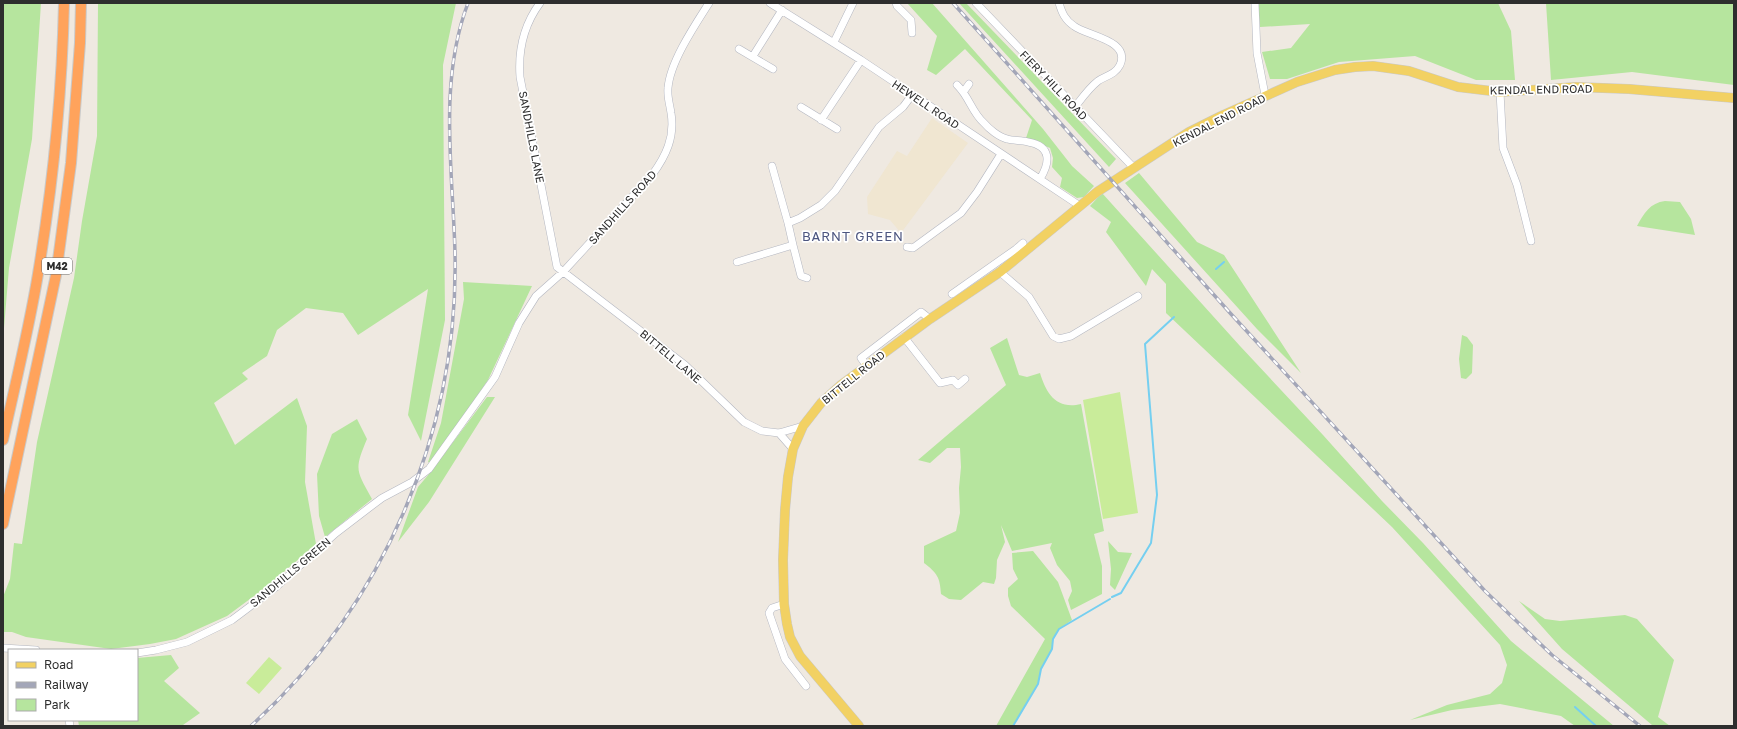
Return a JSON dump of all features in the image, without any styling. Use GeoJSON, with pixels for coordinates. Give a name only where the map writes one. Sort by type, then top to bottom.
{"type":"FeatureCollection","features":[{"type":"Feature","properties":{"kind":"highway","name":"M42"},"geometry":{"type":"LineString","coordinates":[[3,440],[38,275],[50,190],[63,45],[64,3]]}},
{"type":"Feature","properties":{"kind":"highway","name":"M42"},"geometry":{"type":"LineString","coordinates":[[3,524],[56,275],[71,163],[80,43],[81,3]]}},
{"type":"Feature","properties":{"kind":"main road","name":"KENDAL END ROAD"},"geometry":{"type":"LineString","coordinates":[[1133,167],[1189,132],[1265,96],[1297,82],[1335,70],[1355,67],[1373,66],[1409,71],[1458,87],[1500,92],[1576,87],[1629,89],[1734,98]]}},
{"type":"Feature","properties":{"kind":"main road","name":"BITTELL ROAD"},"geometry":{"type":"LineString","coordinates":[[859,726],[809,668],[797,651],[790,637],[784,604],[783,560],[785,510],[788,477],[793,449],[803,426],[820,403],[866,365],[930,319],[971,286],[1000,272],[1018,253],[1097,192],[1133,167]]}},
{"type":"Feature","properties":{"kind":"street","name":"SANDHILLS LANE"},"geometry":{"type":"LineString","coordinates":[[540,3],[524,31],[520,45],[519,66],[557,267],[563,272]]}},
{"type":"Feature","properties":{"kind":"street","name":"SANDHILLS ROAD"},"geometry":{"type":"LineString","coordinates":[[563,272],[652,175],[663,160],[673,129],[668,88],[671,76],[683,47],[709,3]]}},
{"type":"Feature","properties":{"kind":"street","name":"HEWELL ROAD"},"geometry":{"type":"LineString","coordinates":[[770,3],[834,42],[1080,206]]}},
{"type":"Feature","properties":{"kind":"street"},"geometry":{"type":"LineString","coordinates":[[834,42],[852,3]]}},
{"type":"Feature","properties":{"kind":"street"},"geometry":{"type":"LineString","coordinates":[[896,3],[897,6],[911,20],[912,33]]}},
{"type":"Feature","properties":{"kind":"street","name":"FIERY HILL ROAD"},"geometry":{"type":"LineString","coordinates":[[976,3],[1133,167]]}},
{"type":"Feature","properties":{"kind":"street"},"geometry":{"type":"LineString","coordinates":[[1059,3],[1063,15],[1074,26],[1087,34],[1112,42],[1117,46],[1121,55],[1120,65],[1112,74],[1098,81],[1075,106]]}},
{"type":"Feature","properties":{"kind":"street"},"geometry":{"type":"LineString","coordinates":[[1255,3],[1257,53],[1265,96]]}},
{"type":"Feature","properties":{"kind":"street"},"geometry":{"type":"LineString","coordinates":[[753,56],[782,10]]}},
{"type":"Feature","properties":{"kind":"street"},"geometry":{"type":"LineString","coordinates":[[739,48],[773,69]]}},
{"type":"Feature","properties":{"kind":"street"},"geometry":{"type":"LineString","coordinates":[[821,120],[861,60]]}},
{"type":"Feature","properties":{"kind":"street"},"geometry":{"type":"LineString","coordinates":[[964,91],[969,84]]}},
{"type":"Feature","properties":{"kind":"street"},"geometry":{"type":"LineString","coordinates":[[957,85],[964,91],[981,120],[1004,138],[1032,142],[1043,149],[1046,155],[1047,165],[1040,179]]}},
{"type":"Feature","properties":{"kind":"street"},"geometry":{"type":"LineString","coordinates":[[1500,92],[1503,148],[1518,185],[1532,241]]}},
{"type":"Feature","properties":{"kind":"street"},"geometry":{"type":"LineString","coordinates":[[788,223],[821,205],[835,191],[879,127],[903,107],[912,95]]}},
{"type":"Feature","properties":{"kind":"street"},"geometry":{"type":"LineString","coordinates":[[801,107],[837,129]]}},
{"type":"Feature","properties":{"kind":"street"},"geometry":{"type":"LineString","coordinates":[[907,247],[913,248],[961,213],[977,192],[1001,154]]}},
{"type":"Feature","properties":{"kind":"street"},"geometry":{"type":"LineString","coordinates":[[772,166],[801,276],[807,278]]}},
{"type":"Feature","properties":{"kind":"street"},"geometry":{"type":"LineString","coordinates":[[952,294],[971,286],[1018,253],[1023,243]]}},
{"type":"Feature","properties":{"kind":"street"},"geometry":{"type":"LineString","coordinates":[[737,262],[793,245]]}},
{"type":"Feature","properties":{"kind":"street","name":"BITTELL LANE"},"geometry":{"type":"LineString","coordinates":[[563,272],[685,365],[739,419],[762,431],[779,433],[803,426]]}},
{"type":"Feature","properties":{"kind":"street","name":"SANDHILLS GREEN"},"geometry":{"type":"LineString","coordinates":[[138,653],[187,642],[232,620],[276,587],[331,537],[370,507],[382,498],[422,476],[435,462],[495,378],[519,322],[528,307],[536,296],[563,272]]}},
{"type":"Feature","properties":{"kind":"street"},"geometry":{"type":"LineString","coordinates":[[1000,272],[1029,297],[1053,336],[1059,339],[1072,336],[1138,296]]}},
{"type":"Feature","properties":{"kind":"street"},"geometry":{"type":"LineString","coordinates":[[866,365],[861,358],[921,312],[930,319]]}},
{"type":"Feature","properties":{"kind":"street"},"geometry":{"type":"LineString","coordinates":[[904,337],[940,383],[953,380],[958,386],[965,379]]}},
{"type":"Feature","properties":{"kind":"street"},"geometry":{"type":"LineString","coordinates":[[779,433],[793,449]]}},
{"type":"Feature","properties":{"kind":"street"},"geometry":{"type":"LineString","coordinates":[[784,604],[772,608],[769,613],[785,659],[806,686]]}},
{"type":"Feature","properties":{"kind":"street"},"geometry":{"type":"LineString","coordinates":[[3,648],[20,649]]}},
{"type":"Feature","properties":{"kind":"shaded area"},"geometry":{"type":"Polygon","coordinates":[[[932,118],[968,143],[901,233],[890,220],[868,214],[867,197],[897,151],[907,156],[932,118]]]}},
{"type":"Feature","properties":{"kind":"green space"},"geometry":{"type":"Polygon","coordinates":[[[3,3],[41,3],[32,139],[9,268],[3,340],[3,3]]]}},
{"type":"Feature","properties":{"kind":"green space"},"geometry":{"type":"Polygon","coordinates":[[[98,3],[456,3],[443,65],[445,320],[421,441],[408,415],[428,289],[358,335],[343,313],[306,308],[277,330],[267,356],[242,373],[248,379],[214,403],[235,445],[297,398],[307,426],[305,482],[316,544],[270,584],[227,616],[176,639],[111,649],[26,637],[12,632],[3,632],[3,597],[10,579],[14,543],[22,544],[37,442],[74,278],[82,221],[97,136],[98,3]]]}},
{"type":"Feature","properties":{"kind":"green space"},"geometry":{"type":"Polygon","coordinates":[[[907,3],[932,3],[1043,129],[1072,166],[1094,186],[1084,197],[1077,198],[1060,187],[1062,178],[1052,167],[1053,158],[1050,148],[1026,138],[1032,120],[965,49],[936,75],[927,70],[937,36],[907,3]]]}},
{"type":"Feature","properties":{"kind":"green space"},"geometry":{"type":"Polygon","coordinates":[[[959,3],[966,3],[1116,159],[1109,167],[959,3]]]}},
{"type":"Feature","properties":{"kind":"green space"},"geometry":{"type":"Polygon","coordinates":[[[1258,3],[1498,3],[1511,31],[1515,80],[1476,80],[1415,56],[1339,62],[1287,79],[1270,79],[1262,52],[1291,48],[1310,24],[1260,27],[1258,3]]]}},
{"type":"Feature","properties":{"kind":"green space"},"geometry":{"type":"Polygon","coordinates":[[[1546,3],[1734,3],[1734,85],[1632,72],[1551,80],[1546,3]]]}},
{"type":"Feature","properties":{"kind":"green space"},"geometry":{"type":"Polygon","coordinates":[[[1139,173],[1197,242],[1224,255],[1301,373],[1257,329],[1125,183],[1139,173]]]}},
{"type":"Feature","properties":{"kind":"green space"},"geometry":{"type":"Polygon","coordinates":[[[1102,193],[1240,346],[1382,501],[1423,543],[1511,641],[1614,726],[1575,726],[1561,716],[1500,704],[1452,710],[1410,720],[1447,705],[1490,694],[1502,683],[1507,665],[1500,645],[1392,527],[1166,313],[1166,284],[1152,269],[1146,286],[1106,232],[1111,222],[1090,206],[1102,193]]]}},
{"type":"Feature","properties":{"kind":"green space"},"geometry":{"type":"Polygon","coordinates":[[[1665,201],[1680,202],[1691,219],[1695,235],[1637,226],[1651,206],[1665,201]]]}},
{"type":"Feature","properties":{"kind":"green space"},"geometry":{"type":"Polygon","coordinates":[[[463,282],[532,286],[488,380],[431,464],[428,462],[441,423],[464,299],[463,282]]]}},
{"type":"Feature","properties":{"kind":"green space"},"geometry":{"type":"Polygon","coordinates":[[[1462,335],[1467,337],[1473,345],[1472,373],[1466,379],[1461,378],[1459,359],[1462,335]]]}},
{"type":"Feature","properties":{"kind":"green space"},"geometry":{"type":"Polygon","coordinates":[[[1007,338],[1019,375],[1027,377],[1040,373],[1045,387],[1053,398],[1065,404],[1081,404],[1104,531],[1094,534],[1102,566],[1102,594],[1071,610],[1068,600],[1072,591],[1070,581],[1057,565],[1050,548],[1052,543],[1012,551],[1001,525],[1005,542],[997,560],[996,578],[994,584],[983,582],[961,600],[949,599],[941,594],[939,579],[924,563],[924,546],[956,531],[960,513],[960,448],[947,448],[930,463],[918,460],[1006,385],[990,348],[1007,338]]]}},
{"type":"Feature","properties":{"kind":"green space"},"geometry":{"type":"Polygon","coordinates":[[[1120,392],[1138,513],[1103,519],[1083,400],[1120,392]]]}},
{"type":"Feature","properties":{"kind":"green space"},"geometry":{"type":"Polygon","coordinates":[[[487,397],[495,397],[429,502],[398,542],[418,487],[487,397]]]}},
{"type":"Feature","properties":{"kind":"green space"},"geometry":{"type":"Polygon","coordinates":[[[357,419],[367,439],[360,457],[359,470],[363,482],[372,499],[325,537],[319,516],[317,474],[332,434],[357,419]]]}},
{"type":"Feature","properties":{"kind":"green space"},"geometry":{"type":"Polygon","coordinates":[[[1108,541],[1118,552],[1132,553],[1115,590],[1110,585],[1111,569],[1108,541]]]}},
{"type":"Feature","properties":{"kind":"green space"},"geometry":{"type":"Polygon","coordinates":[[[1033,551],[1058,582],[1072,620],[1059,629],[1053,639],[1052,649],[1041,669],[1038,684],[1013,726],[996,726],[1045,639],[1011,606],[1008,596],[1008,588],[1018,579],[1013,569],[1012,553],[1033,551]]]}},
{"type":"Feature","properties":{"kind":"green space"},"geometry":{"type":"Polygon","coordinates":[[[1519,601],[1545,619],[1560,621],[1625,615],[1637,619],[1674,660],[1658,717],[1670,726],[1652,725],[1562,649],[1519,601]]]}},
{"type":"Feature","properties":{"kind":"green space"},"geometry":{"type":"Polygon","coordinates":[[[171,655],[179,668],[164,681],[200,713],[183,725],[184,726],[79,726],[78,721],[138,721],[138,658],[171,655]]]}},
{"type":"Feature","properties":{"kind":"green space"},"geometry":{"type":"Polygon","coordinates":[[[269,657],[282,668],[259,694],[246,683],[269,657]]]}},
{"type":"Feature","properties":{"kind":"waterway"},"geometry":{"type":"LineString","coordinates":[[1216,269],[1224,262]]}},
{"type":"Feature","properties":{"kind":"waterway"},"geometry":{"type":"LineString","coordinates":[[1112,597],[1121,593],[1151,543],[1157,495],[1145,344],[1174,317]]}},
{"type":"Feature","properties":{"kind":"waterway"},"geometry":{"type":"LineString","coordinates":[[1013,726],[1038,684],[1041,669],[1052,649],[1053,639],[1059,629],[1110,599]]}},
{"type":"Feature","properties":{"kind":"waterway"},"geometry":{"type":"LineString","coordinates":[[1575,707],[1596,726]]}},
{"type":"Feature","properties":{"kind":"railway"},"geometry":{"type":"LineString","coordinates":[[251,726],[298,679],[339,627],[375,571],[404,512],[427,450],[443,386],[453,320],[455,253],[450,159],[450,95],[453,64],[459,33],[468,3]]}},
{"type":"Feature","properties":{"kind":"railway"},"geometry":{"type":"LineString","coordinates":[[953,3],[1231,314],[1485,591],[1552,655],[1640,726]]}},
{"type":"Feature","properties":{"kind":"district","name":"BARNT GREEN"},"geometry":{"type":"Point","coordinates":[853,236]}}]}
